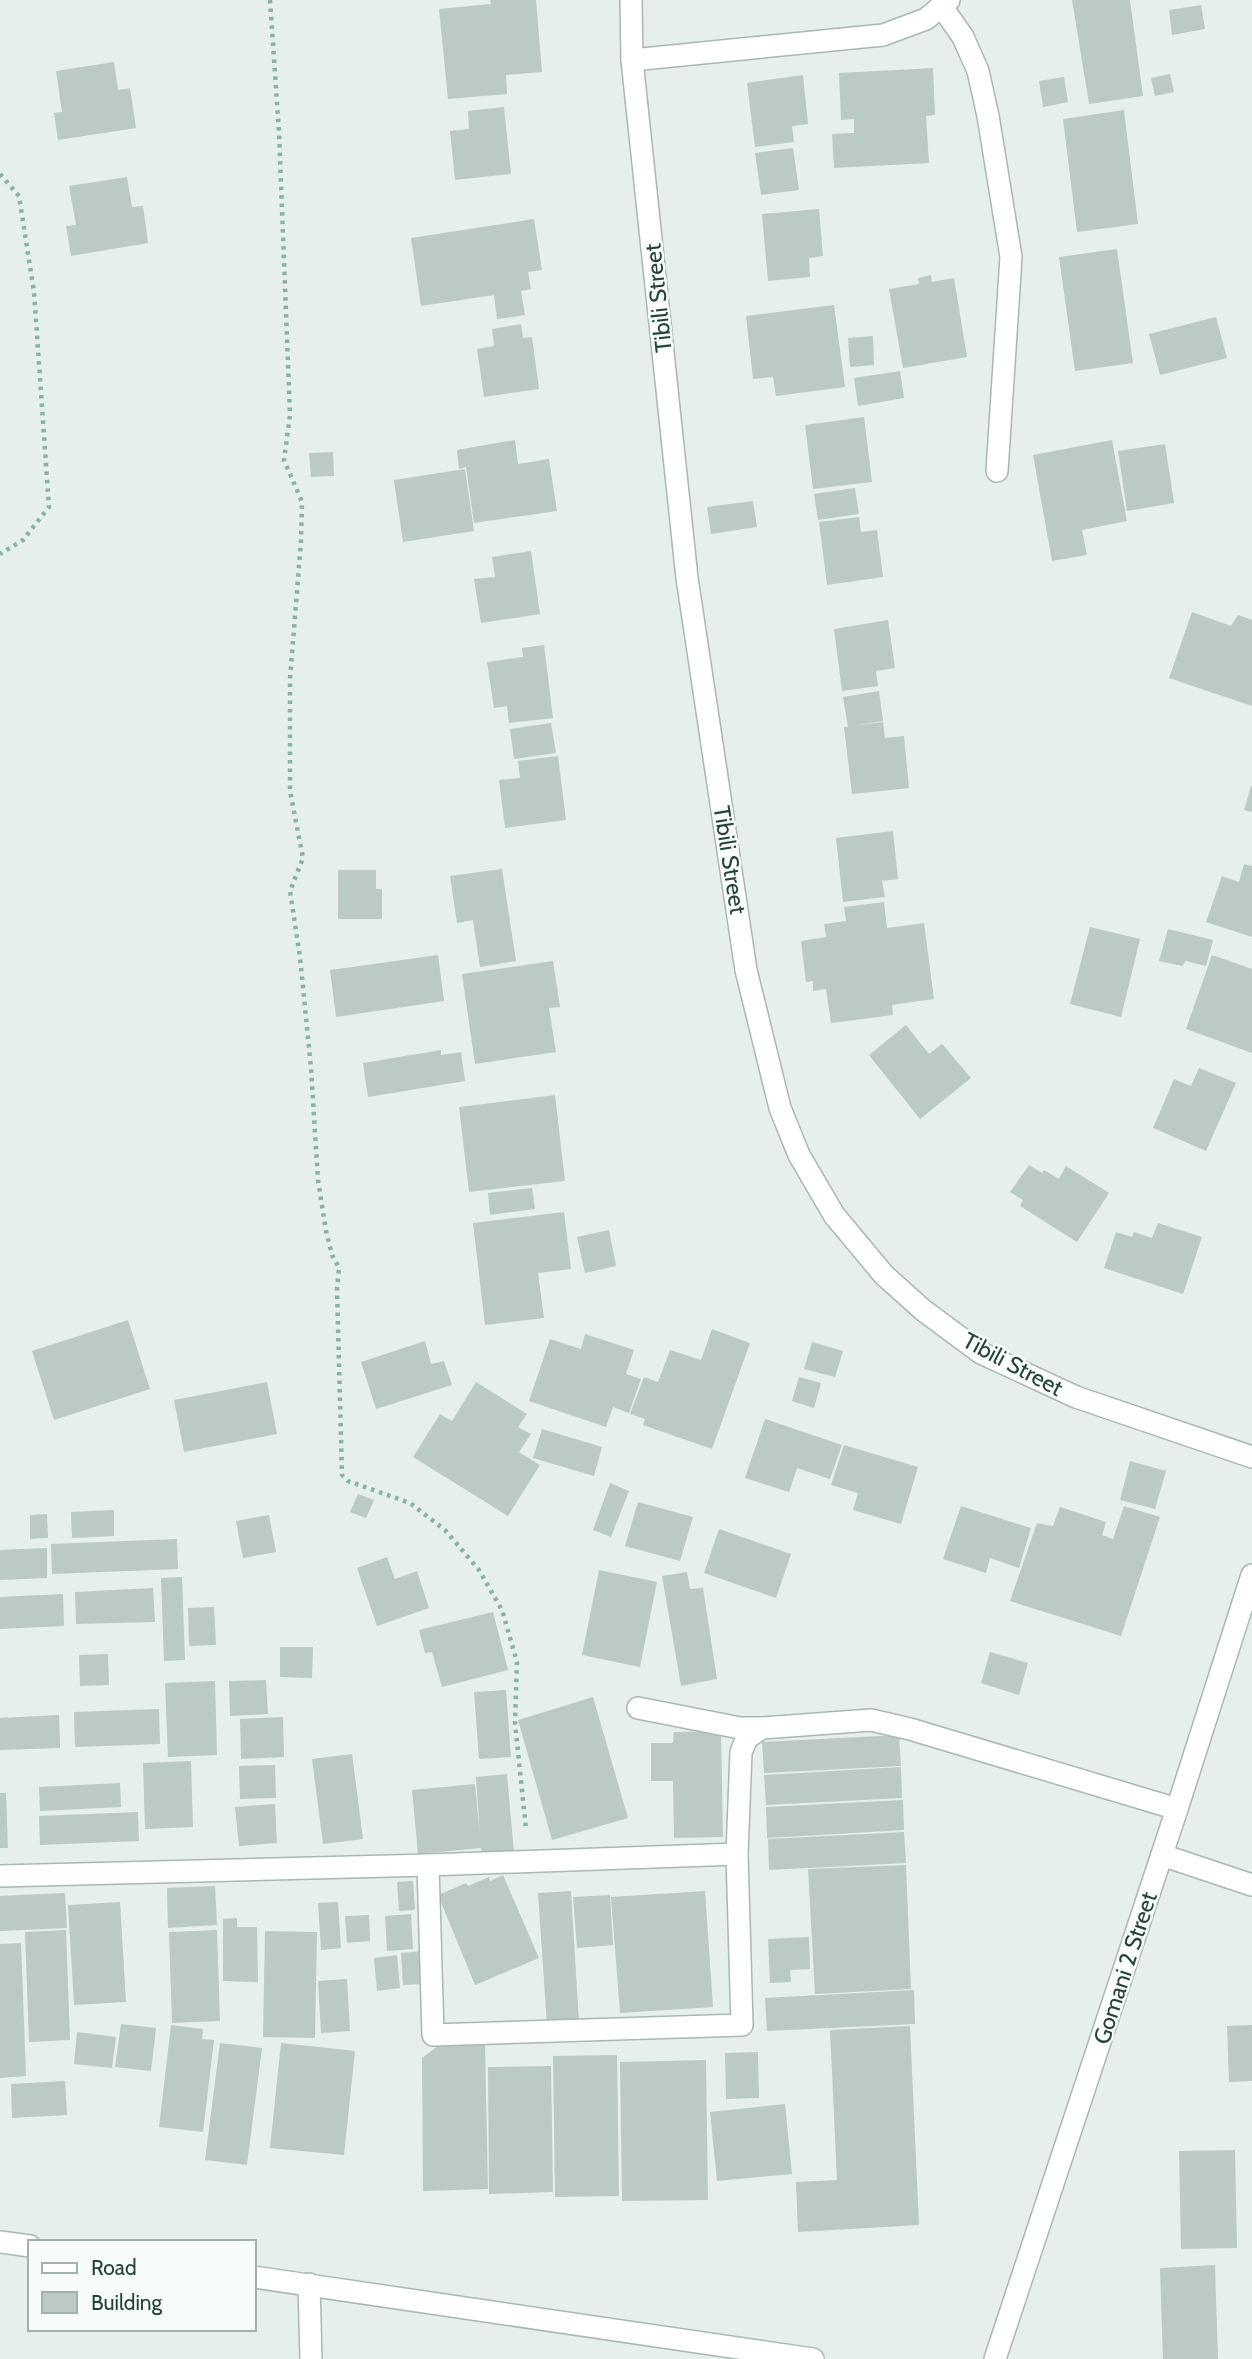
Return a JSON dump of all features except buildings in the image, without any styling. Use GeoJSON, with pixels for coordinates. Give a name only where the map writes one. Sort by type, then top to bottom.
{"type":"FeatureCollection","features":[{"type":"Feature","properties":{"kind":"street","name":"Tibili Street"},"geometry":{"type":"LineString","coordinates":[[631,0],[632,60],[687,578],[744,957],[780,1108],[799,1155],[834,1216],[884,1275],[923,1310],[981,1353],[1076,1396],[1252,1457]]}},
{"type":"Feature","properties":{"kind":"street"},"geometry":{"type":"LineString","coordinates":[[632,60],[883,35],[926,19],[945,4],[978,71],[1011,257],[997,471]]}},
{"type":"Feature","properties":{"kind":"street","name":"Gomani 2 Street"},"geometry":{"type":"LineString","coordinates":[[995,2359],[1252,1576]]}},
{"type":"Feature","properties":{"kind":"street"},"geometry":{"type":"LineString","coordinates":[[638,1708],[740,1727],[762,1728],[871,1720],[910,1729],[1177,1809]]}},
{"type":"Feature","properties":{"kind":"street"},"geometry":{"type":"LineString","coordinates":[[428,1865],[433,2035],[742,2025],[737,1854],[741,1752],[747,1738],[762,1728]]}},
{"type":"Feature","properties":{"kind":"street"},"geometry":{"type":"LineString","coordinates":[[0,1876],[737,1854]]}},
{"type":"Feature","properties":{"kind":"street"},"geometry":{"type":"LineString","coordinates":[[1162,1855],[1252,1885]]}},
{"type":"Feature","properties":{"kind":"street"},"geometry":{"type":"LineString","coordinates":[[0,2242],[28,2246]]}},
{"type":"Feature","properties":{"kind":"street"},"geometry":{"type":"LineString","coordinates":[[256,2277],[813,2359]]}},
{"type":"Feature","properties":{"kind":"street"},"geometry":{"type":"LineString","coordinates":[[309,2284],[311,2359]]}},
{"type":"Feature","properties":{"kind":"path"},"geometry":{"type":"LineString","coordinates":[[270,0],[279,132],[290,415],[284,460],[302,502],[302,541],[290,679],[290,791],[303,858],[290,891],[302,969],[318,1180],[326,1231],[332,1255],[339,1268],[337,1289],[342,1475],[348,1481],[410,1503],[445,1530],[479,1570],[502,1610],[517,1662],[515,1723],[530,1861]]}},
{"type":"Feature","properties":{"kind":"path"},"geometry":{"type":"LineString","coordinates":[[0,174],[19,196],[34,292],[50,507],[23,540],[0,554]]}}]}
